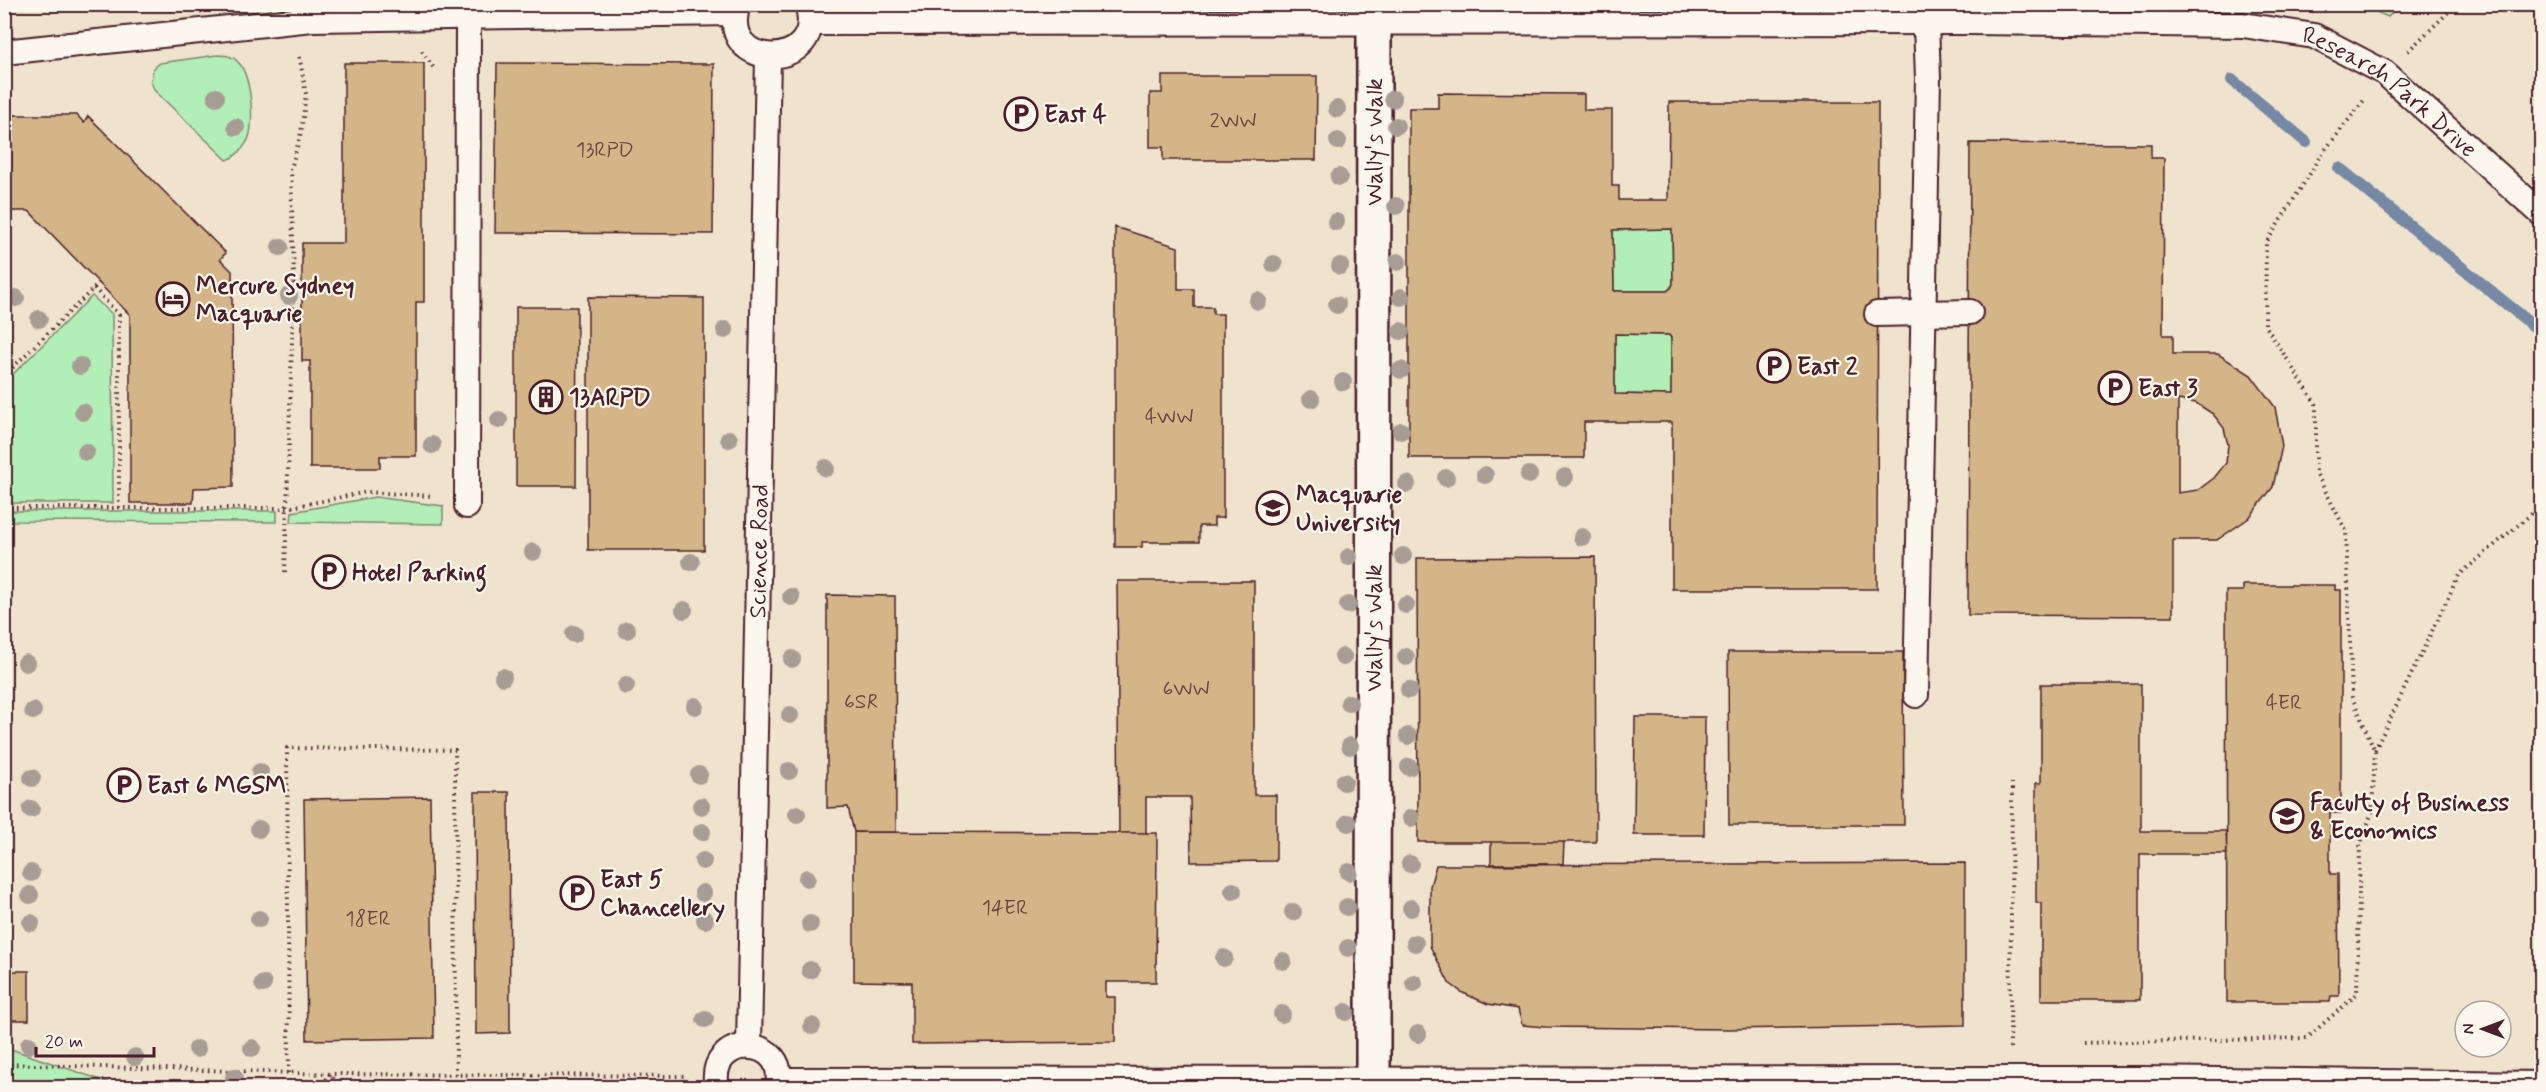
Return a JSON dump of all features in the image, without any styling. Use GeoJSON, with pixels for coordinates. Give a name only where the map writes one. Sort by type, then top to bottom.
{"type":"FeatureCollection","features":[{"type":"Feature","properties":{"kind":"street","name":"Wally's Walk"},"geometry":{"type":"LineString","coordinates":[[1373,1083],[1374,23]]}},
{"type":"Feature","properties":{"kind":"lane"},"geometry":{"type":"LineString","coordinates":[[4,51],[321,19],[736,9],[735,26],[739,37],[756,53],[768,57],[790,52],[800,45],[808,14]]}},
{"type":"Feature","properties":{"kind":"lane","name":"Research Park Drive"},"geometry":{"type":"LineString","coordinates":[[808,14],[1288,14],[1374,23],[1926,14],[1968,22],[2243,25],[2314,36],[2385,73],[2541,214]]}},
{"type":"Feature","properties":{"kind":"lane"},"geometry":{"type":"LineString","coordinates":[[1916,695],[1928,78],[1926,14]]}},
{"type":"Feature","properties":{"kind":"lane"},"geometry":{"type":"LineString","coordinates":[[467,501],[468,17]]}},
{"type":"Feature","properties":{"kind":"lane","name":"Science Road"},"geometry":{"type":"LineString","coordinates":[[748,1045],[768,57]]}},
{"type":"Feature","properties":{"kind":"lane"},"geometry":{"type":"LineString","coordinates":[[1877,314],[1970,312]]}},
{"type":"Feature","properties":{"kind":"lane"},"geometry":{"type":"LineString","coordinates":[[716,1082],[717,1067],[729,1051],[748,1045],[768,1053],[774,1060],[778,1084],[1327,1079],[1373,1083],[2010,1079],[2509,1086],[2541,1084]]}},
{"type":"Feature","properties":{"kind":"path"},"geometry":{"type":"LineString","coordinates":[[2375,751],[2352,697],[2346,531],[2316,473],[2316,404],[2265,325],[2266,243],[2325,150],[2385,73],[2457,4]]}},
{"type":"Feature","properties":{"kind":"path"},"geometry":{"type":"LineString","coordinates":[[285,572],[294,276],[291,169],[301,134],[306,94],[298,49],[306,45],[324,45],[321,19]]}},
{"type":"Feature","properties":{"kind":"path"},"geometry":{"type":"LineString","coordinates":[[418,46],[433,66],[433,77]]}},
{"type":"Feature","properties":{"kind":"path"},"geometry":{"type":"LineString","coordinates":[[4,376],[99,283]]}},
{"type":"Feature","properties":{"kind":"path"},"geometry":{"type":"LineString","coordinates":[[94,288],[119,315],[118,508]]}},
{"type":"Feature","properties":{"kind":"path"},"geometry":{"type":"LineString","coordinates":[[4,508],[286,508],[367,492],[443,497],[467,501]]}},
{"type":"Feature","properties":{"kind":"path"},"geometry":{"type":"LineString","coordinates":[[2081,1044],[2307,1038],[2357,994],[2360,845],[2372,812],[2375,751],[2459,575],[2541,505]]}},
{"type":"Feature","properties":{"kind":"path"},"geometry":{"type":"LineString","coordinates":[[288,1073],[286,748],[455,750],[456,1074]]}},
{"type":"Feature","properties":{"kind":"path"},"geometry":{"type":"LineString","coordinates":[[2010,1079],[2012,783]]}},
{"type":"Feature","properties":{"kind":"path"},"geometry":{"type":"LineString","coordinates":[[2010,1045],[2022,1045]]}},
{"type":"Feature","properties":{"kind":"path"},"geometry":{"type":"LineString","coordinates":[[4,1064],[288,1073],[456,1074],[716,1082]]}},
{"type":"Feature","properties":{"kind":"path"},"geometry":{"type":"LineString","coordinates":[[317,1088],[333,1074]]}},
{"type":"Feature","properties":{"kind":"path"},"geometry":{"type":"LineString","coordinates":[[333,1074],[336,1088]]}},
{"type":"Feature","properties":{"kind":"shaded area","name":"Macquarie University"},"geometry":{"type":"Polygon","coordinates":[[[5,5],[2541,5],[2541,1087],[5,1088],[5,5]]]}},
{"type":"Feature","properties":{"kind":"green space"},"geometry":{"type":"Polygon","coordinates":[[[167,4],[216,5],[168,11],[167,4]]]}},
{"type":"Feature","properties":{"kind":"green space"},"geometry":{"type":"Polygon","coordinates":[[[2399,4],[2388,17],[2360,5],[2399,4]]]}},
{"type":"Feature","properties":{"kind":"green space"},"geometry":{"type":"Polygon","coordinates":[[[217,55],[229,56],[238,62],[250,93],[252,118],[248,140],[237,154],[227,160],[155,91],[151,82],[153,69],[160,63],[217,55]]]}},
{"type":"Feature","properties":{"kind":"green space"},"geometry":{"type":"Polygon","coordinates":[[[1672,229],[1673,284],[1667,291],[1614,291],[1613,230],[1672,229]]]}},
{"type":"Feature","properties":{"kind":"green space"},"geometry":{"type":"Polygon","coordinates":[[[92,296],[112,314],[113,503],[5,503],[5,382],[92,296]]]}},
{"type":"Feature","properties":{"kind":"green space"},"geometry":{"type":"Polygon","coordinates":[[[1615,334],[1669,335],[1671,338],[1671,395],[1615,394],[1615,334]]]}},
{"type":"Feature","properties":{"kind":"green space"},"geometry":{"type":"Polygon","coordinates":[[[375,497],[443,506],[443,524],[291,522],[292,512],[375,497]]]}},
{"type":"Feature","properties":{"kind":"green space"},"geometry":{"type":"Polygon","coordinates":[[[5,511],[277,511],[277,522],[5,521],[5,511]]]}},
{"type":"Feature","properties":{"kind":"green space"},"geometry":{"type":"Polygon","coordinates":[[[5,1047],[121,1087],[5,1087],[5,1047]]]}},
{"type":"Feature","properties":{"kind":"building"},"geometry":{"type":"Polygon","coordinates":[[[344,63],[424,63],[424,302],[416,302],[416,456],[380,456],[380,468],[310,468],[310,361],[302,361],[302,243],[344,243],[344,63]]]}},
{"type":"Feature","properties":{"kind":"building"},"geometry":{"type":"Polygon","coordinates":[[[497,63],[714,64],[713,234],[495,233],[497,63]]]}},
{"type":"Feature","properties":{"kind":"building"},"geometry":{"type":"Polygon","coordinates":[[[1162,76],[1317,76],[1316,160],[1163,160],[1163,147],[1150,147],[1150,93],[1162,93],[1162,76]]]}},
{"type":"Feature","properties":{"kind":"building","name":"East 2"},"geometry":{"type":"Polygon","coordinates":[[[1438,93],[1584,94],[1584,110],[1612,110],[1612,186],[1619,186],[1619,200],[1668,200],[1669,102],[1878,102],[1877,589],[1672,589],[1672,422],[1584,422],[1584,458],[1409,458],[1409,108],[1438,108],[1438,93]],[[1672,229],[1613,230],[1614,291],[1667,291],[1671,288],[1673,284],[1672,229]],[[1615,334],[1615,394],[1671,395],[1671,338],[1669,335],[1615,334]]]}},
{"type":"Feature","properties":{"kind":"building","name":"Mercure Sydney Macquarie"},"geometry":{"type":"Polygon","coordinates":[[[4,115],[77,115],[84,123],[88,116],[226,253],[220,259],[232,271],[233,487],[194,488],[193,503],[130,503],[130,315],[29,211],[4,211],[4,115]]]}},
{"type":"Feature","properties":{"kind":"building","name":"East 3"},"geometry":{"type":"Polygon","coordinates":[[[1970,143],[2151,144],[2151,158],[2164,158],[2163,335],[2173,335],[2173,354],[2218,354],[2251,375],[2275,407],[2282,446],[2273,487],[2249,518],[2217,540],[2173,540],[2173,616],[1968,615],[1970,143]],[[2178,400],[2178,493],[2198,490],[2214,478],[2226,463],[2228,445],[2224,428],[2213,414],[2196,403],[2178,400]]]}},
{"type":"Feature","properties":{"kind":"building"},"geometry":{"type":"Polygon","coordinates":[[[1115,227],[1178,247],[1178,289],[1194,289],[1194,307],[1213,307],[1213,314],[1223,314],[1223,518],[1214,518],[1214,526],[1199,526],[1199,542],[1142,542],[1142,547],[1115,547],[1115,227]]]}},
{"type":"Feature","properties":{"kind":"building"},"geometry":{"type":"Polygon","coordinates":[[[588,297],[704,298],[704,550],[588,550],[588,297]]]}},
{"type":"Feature","properties":{"kind":"building","name":"13ARPD"},"geometry":{"type":"Polygon","coordinates":[[[516,307],[577,307],[576,486],[516,486],[516,307]]]}},
{"type":"Feature","properties":{"kind":"building"},"geometry":{"type":"Polygon","coordinates":[[[1595,557],[1596,842],[1418,842],[1417,558],[1595,557]]]}},
{"type":"Feature","properties":{"kind":"building"},"geometry":{"type":"Polygon","coordinates":[[[1117,581],[1254,581],[1254,795],[1276,795],[1276,861],[1191,862],[1190,797],[1146,797],[1146,833],[1119,833],[1117,581]]]}},
{"type":"Feature","properties":{"kind":"building"},"geometry":{"type":"Polygon","coordinates":[[[2243,585],[2335,585],[2335,590],[2341,590],[2341,813],[2330,813],[2330,874],[2338,874],[2339,996],[2331,996],[2330,1002],[2227,1002],[2226,591],[2243,591],[2243,585]]]}},
{"type":"Feature","properties":{"kind":"building"},"geometry":{"type":"Polygon","coordinates":[[[827,595],[895,596],[896,832],[854,832],[848,807],[827,808],[827,595]]]}},
{"type":"Feature","properties":{"kind":"building"},"geometry":{"type":"Polygon","coordinates":[[[1728,652],[1903,652],[1904,825],[1729,825],[1728,652]]]}},
{"type":"Feature","properties":{"kind":"building"},"geometry":{"type":"Polygon","coordinates":[[[2041,684],[2141,684],[2141,831],[2226,831],[2227,854],[2140,854],[2140,1000],[2041,1000],[2041,903],[2036,903],[2036,783],[2041,783],[2041,684]]]}},
{"type":"Feature","properties":{"kind":"building"},"geometry":{"type":"Polygon","coordinates":[[[1635,717],[1705,717],[1704,835],[1634,835],[1635,717]]]}},
{"type":"Feature","properties":{"kind":"building"},"geometry":{"type":"Polygon","coordinates":[[[475,792],[509,792],[510,1033],[476,1034],[475,792]]]}},
{"type":"Feature","properties":{"kind":"building"},"geometry":{"type":"Polygon","coordinates":[[[430,797],[434,1038],[307,1040],[304,799],[430,797]]]}},
{"type":"Feature","properties":{"kind":"building"},"geometry":{"type":"Polygon","coordinates":[[[854,832],[1157,833],[1156,982],[1106,982],[1106,997],[1115,997],[1115,1042],[912,1044],[912,982],[854,981],[854,832]]]}},
{"type":"Feature","properties":{"kind":"building"},"geometry":{"type":"Polygon","coordinates":[[[1491,842],[1564,842],[1563,864],[1491,864],[1491,842]]]}},
{"type":"Feature","properties":{"kind":"building"},"geometry":{"type":"Polygon","coordinates":[[[1965,863],[1965,1025],[1727,1029],[1522,1025],[1518,1009],[1488,1004],[1463,993],[1449,983],[1430,946],[1430,886],[1436,865],[1965,863]]]}},
{"type":"Feature","properties":{"kind":"building"},"geometry":{"type":"Polygon","coordinates":[[[4,971],[29,971],[29,1020],[4,1020],[4,971]]]}},
{"type":"Feature","properties":{"kind":"waterway"},"geometry":{"type":"LineString","coordinates":[[2232,80],[2306,142]]}},
{"type":"Feature","properties":{"kind":"waterway"},"geometry":{"type":"LineString","coordinates":[[2339,168],[2535,327]]}},
{"type":"Feature","properties":{"kind":"place","name":"East 4"},"geometry":{"type":"Point","coordinates":[1021,114]}},
{"type":"Feature","properties":{"kind":"place","name":"Mercure Sydney Macquarie"},"geometry":{"type":"Point","coordinates":[173,299]}},
{"type":"Feature","properties":{"kind":"place","name":"East 2"},"geometry":{"type":"Point","coordinates":[1774,366]}},
{"type":"Feature","properties":{"kind":"place","name":"East 3"},"geometry":{"type":"Point","coordinates":[2115,388]}},
{"type":"Feature","properties":{"kind":"place","name":"13ARPD"},"geometry":{"type":"Point","coordinates":[546,397]}},
{"type":"Feature","properties":{"kind":"place","name":"Macquarie University"},"geometry":{"type":"Point","coordinates":[1273,508]}},
{"type":"Feature","properties":{"kind":"place","name":"Hotel Parking"},"geometry":{"type":"Point","coordinates":[329,572]}},
{"type":"Feature","properties":{"kind":"place","name":"East 6 MGSM"},"geometry":{"type":"Point","coordinates":[124,785]}},
{"type":"Feature","properties":{"kind":"place","name":"Faculty of Business & Economics"},"geometry":{"type":"Point","coordinates":[2287,816]}},
{"type":"Feature","properties":{"kind":"place","name":"East 5 Chancellery"},"geometry":{"type":"Point","coordinates":[577,893]}}]}
